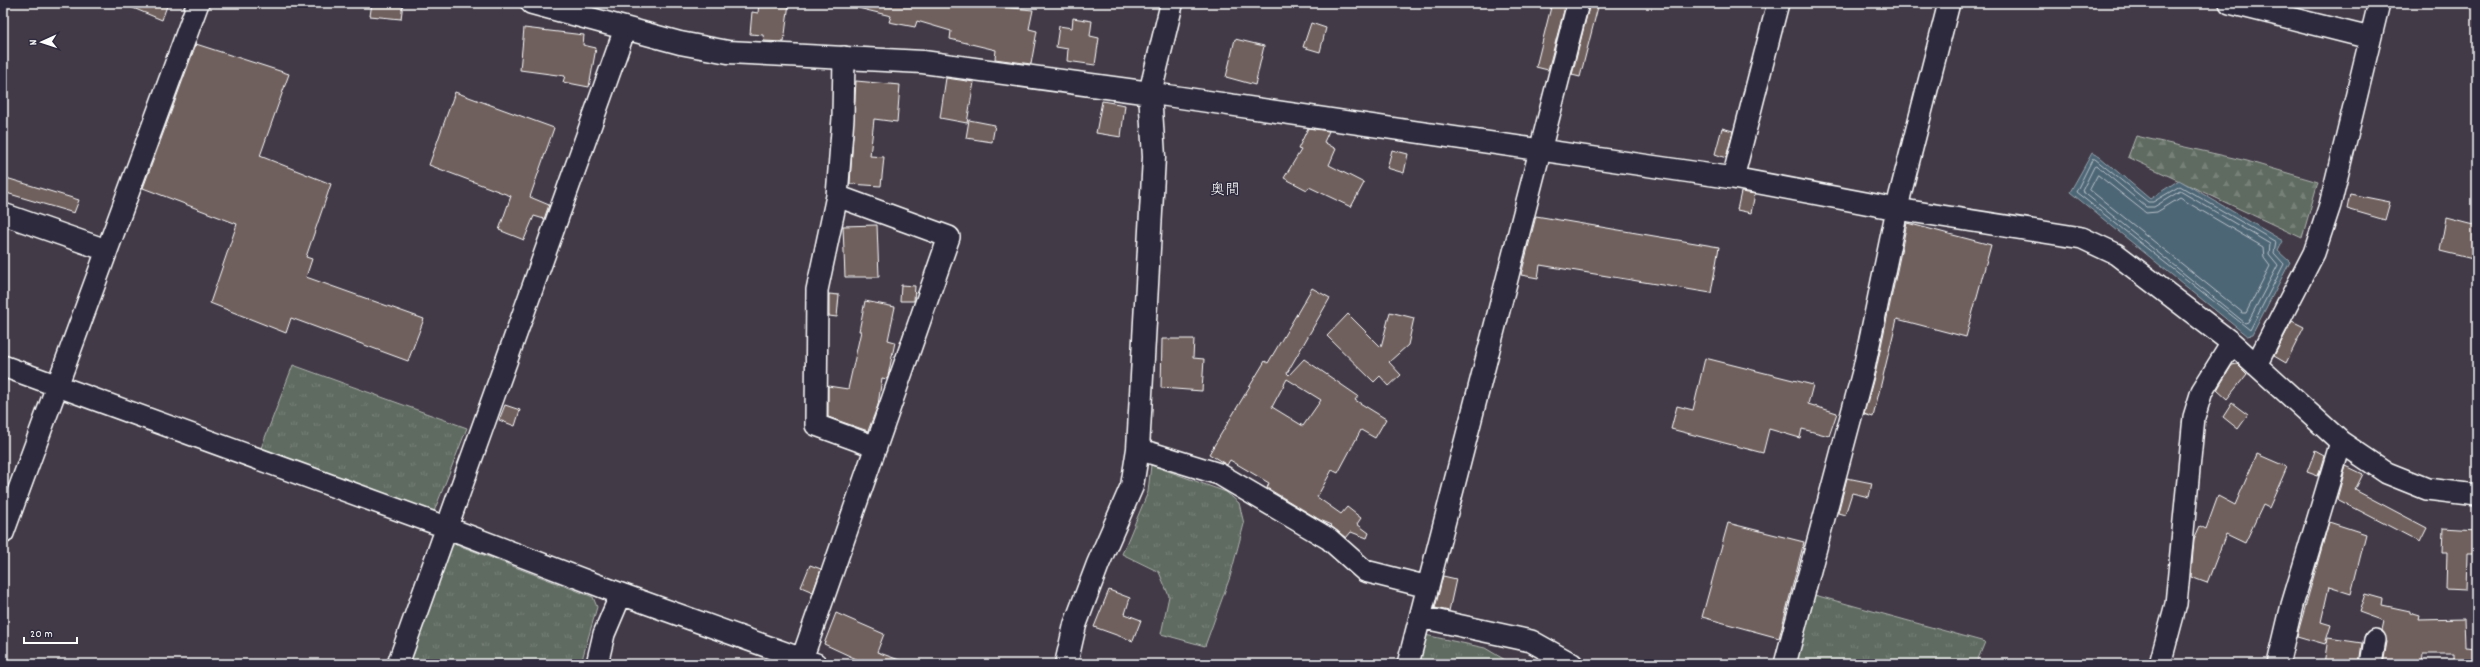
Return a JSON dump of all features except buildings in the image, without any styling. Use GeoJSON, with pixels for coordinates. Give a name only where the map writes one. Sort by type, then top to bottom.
{"type":"FeatureCollection","features":[{"type":"Feature","properties":{"kind":"street"},"geometry":{"type":"LineString","coordinates":[[3,533],[198,3]]}},
{"type":"Feature","properties":{"kind":"street"},"geometry":{"type":"LineString","coordinates":[[532,3],[680,44],[728,52],[923,62],[1540,149],[1733,178],[1897,209],[2069,235],[2096,243],[2116,254],[2232,343],[2341,442],[2387,473],[2427,489],[2477,495]]}},
{"type":"Feature","properties":{"kind":"street"},"geometry":{"type":"LineString","coordinates":[[1066,664],[1075,625],[1098,564],[1132,486],[1138,449],[1154,157],[1150,94],[1172,3]]}},
{"type":"Feature","properties":{"kind":"street"},"geometry":{"type":"LineString","coordinates":[[1408,664],[1578,3]]}},
{"type":"Feature","properties":{"kind":"street"},"geometry":{"type":"LineString","coordinates":[[1733,178],[1778,3]]}},
{"type":"Feature","properties":{"kind":"street"},"geometry":{"type":"LineString","coordinates":[[1785,664],[1864,368],[1897,209],[1948,3]]}},
{"type":"Feature","properties":{"kind":"street"},"geometry":{"type":"LineString","coordinates":[[2230,3],[2370,38]]}},
{"type":"Feature","properties":{"kind":"street"},"geometry":{"type":"LineString","coordinates":[[2256,365],[2314,253],[2330,205],[2379,3]]}},
{"type":"Feature","properties":{"kind":"street"},"geometry":{"type":"LineString","coordinates":[[398,664],[448,528],[625,29]]}},
{"type":"Feature","properties":{"kind":"street"},"geometry":{"type":"LineString","coordinates":[[844,57],[843,118],[836,196],[817,290],[816,425],[876,447]]}},
{"type":"Feature","properties":{"kind":"street"},"geometry":{"type":"LineString","coordinates":[[3,366],[56,387],[448,528],[620,594],[809,662],[876,447],[949,237],[836,196]]}},
{"type":"Feature","properties":{"kind":"street"},"geometry":{"type":"LineString","coordinates":[[3,214],[106,250]]}},
{"type":"Feature","properties":{"kind":"street"},"geometry":{"type":"LineString","coordinates":[[2160,664],[2176,604],[2194,417],[2202,391],[2232,343]]}},
{"type":"Feature","properties":{"kind":"street"},"geometry":{"type":"LineString","coordinates":[[2278,664],[2294,598],[2341,442]]}},
{"type":"Feature","properties":{"kind":"street"},"geometry":{"type":"LineString","coordinates":[[1138,449],[1220,474],[1329,539],[1366,571],[1428,587]]}},
{"type":"Feature","properties":{"kind":"street"},"geometry":{"type":"LineString","coordinates":[[597,664],[604,634],[620,594]]}},
{"type":"Feature","properties":{"kind":"street"},"geometry":{"type":"LineString","coordinates":[[1420,617],[1531,641],[1572,664]]}},
{"type":"Feature","properties":{"kind":"street"},"geometry":{"type":"LineString","coordinates":[[2371,664],[2375,640]]}},
{"type":"Feature","properties":{"kind":"green space"},"geometry":{"type":"Polygon","coordinates":[[[2136,136],[2247,161],[2318,182],[2302,238],[2128,157],[2136,136]]]}},
{"type":"Feature","properties":{"kind":"green space"},"geometry":{"type":"Polygon","coordinates":[[[293,365],[467,428],[433,514],[261,448],[293,365]]]}},
{"type":"Feature","properties":{"kind":"green space"},"geometry":{"type":"Polygon","coordinates":[[[1151,465],[1226,492],[1239,503],[1244,524],[1230,577],[1205,646],[1161,634],[1169,596],[1159,572],[1122,554],[1148,492],[1151,465]]]}},
{"type":"Feature","properties":{"kind":"green space"},"geometry":{"type":"Polygon","coordinates":[[[455,544],[593,597],[597,607],[583,656],[583,664],[407,664],[448,549],[455,544]]]}},
{"type":"Feature","properties":{"kind":"green space"},"geometry":{"type":"Polygon","coordinates":[[[1811,594],[1985,642],[1976,664],[1794,664],[1811,594]]]}},
{"type":"Feature","properties":{"kind":"green space"},"geometry":{"type":"Polygon","coordinates":[[[1425,635],[1485,648],[1512,664],[1418,664],[1425,635]]]}},
{"type":"Feature","properties":{"kind":"water"},"geometry":{"type":"Polygon","coordinates":[[[2092,153],[2100,157],[2150,199],[2179,180],[2283,241],[2278,251],[2290,262],[2252,335],[2247,336],[2070,192],[2092,153]]]}},
{"type":"Feature","properties":{"kind":"district","name":"奥間"},"geometry":{"type":"Point","coordinates":[1225,189]}}]}
